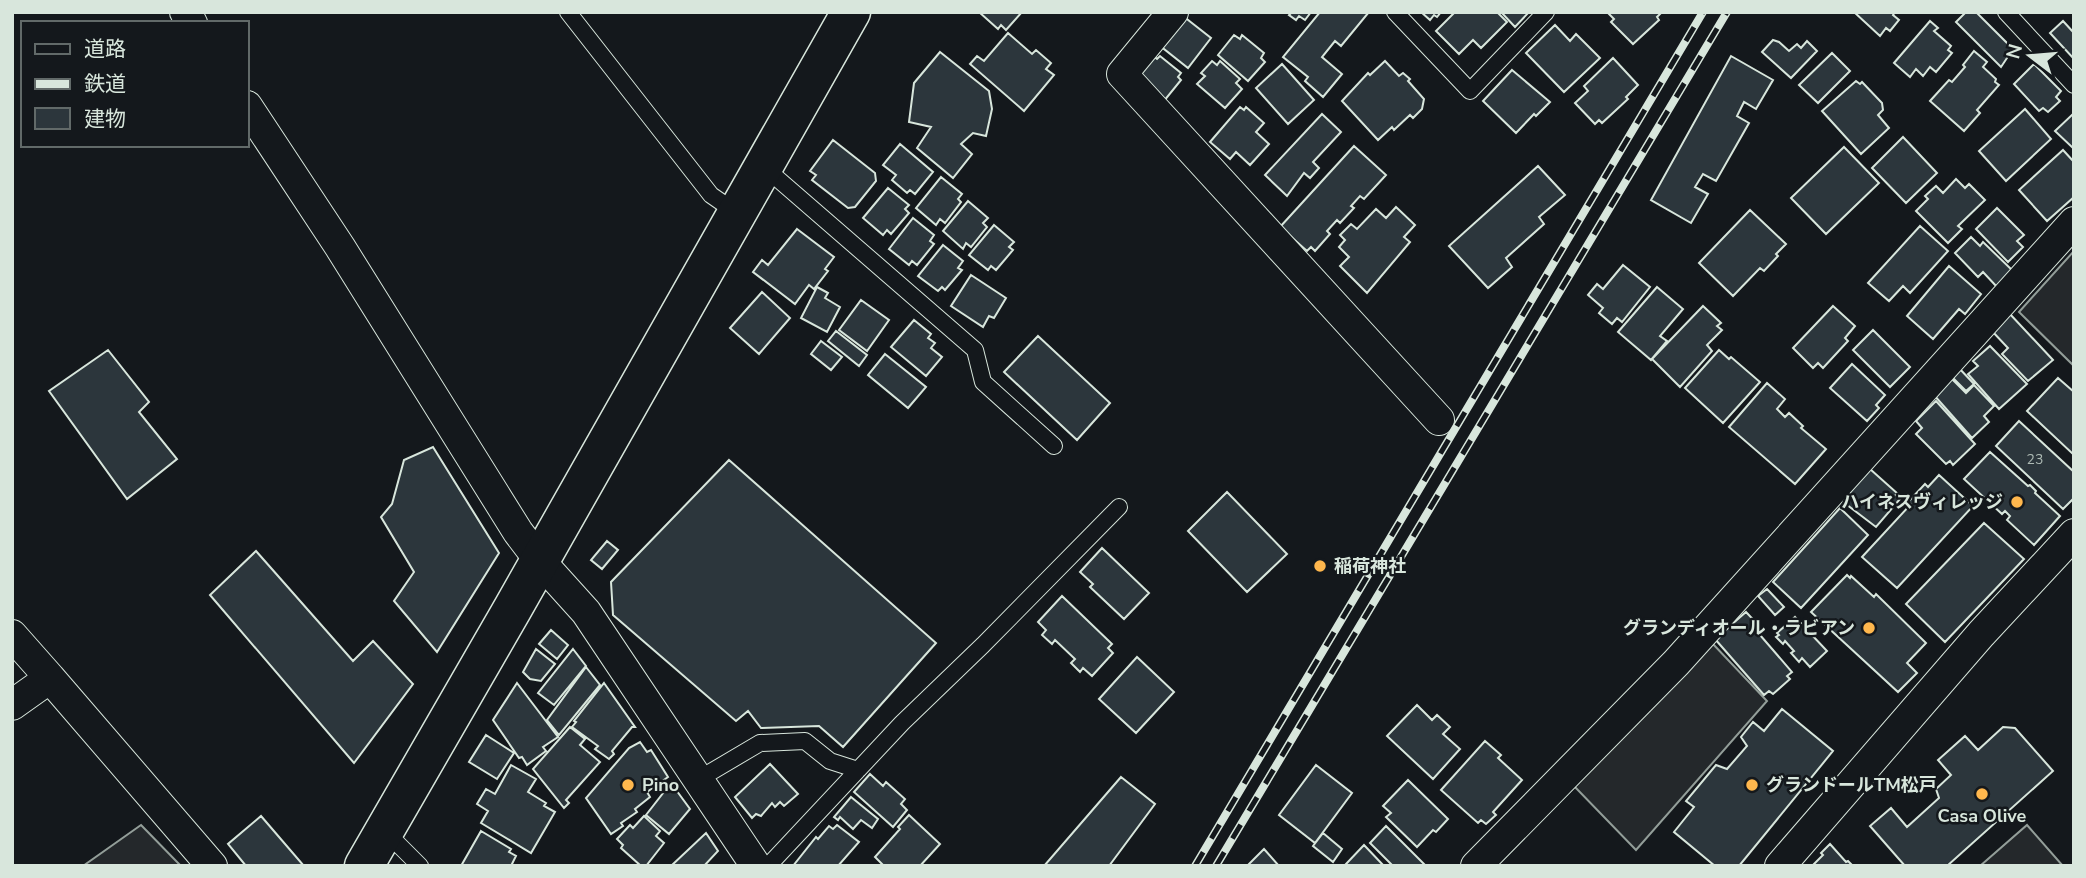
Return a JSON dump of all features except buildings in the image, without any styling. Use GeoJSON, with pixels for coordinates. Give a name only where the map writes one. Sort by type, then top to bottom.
{"type":"FeatureCollection","features":[{"type":"Feature","properties":{"kind":"street"},"geometry":{"type":"LineString","coordinates":[[364,866],[851,12]]}},
{"type":"Feature","properties":{"kind":"street"},"geometry":{"type":"LineString","coordinates":[[1173,12],[1122,74],[1439,420]]}},
{"type":"Feature","properties":{"kind":"street"},"geometry":{"type":"LineString","coordinates":[[248,108],[334,237],[518,532],[586,612],[757,866]]}},
{"type":"Feature","properties":{"kind":"street"},"geometry":{"type":"LineString","coordinates":[[1476,866],[1676,663],[2074,222]]}},
{"type":"Feature","properties":{"kind":"street"},"geometry":{"type":"LineString","coordinates":[[1780,866],[1981,634],[2074,534]]}},
{"type":"Feature","properties":{"kind":"street"},"geometry":{"type":"LineString","coordinates":[[12,635],[212,866]]}},
{"type":"Feature","properties":{"kind":"street"},"geometry":{"type":"LineString","coordinates":[[12,705],[50,678]]}},
{"type":"Feature","properties":{"kind":"lane"},"geometry":{"type":"LineString","coordinates":[[569,12],[711,195],[737,213]]}},
{"type":"Feature","properties":{"kind":"lane"},"geometry":{"type":"LineString","coordinates":[[1395,12],[1470,91],[1546,12]]}},
{"type":"Feature","properties":{"kind":"lane"},"geometry":{"type":"LineString","coordinates":[[2006,12],[2074,85]]}},
{"type":"Feature","properties":{"kind":"lane"},"geometry":{"type":"LineString","coordinates":[[764,166],[975,349],[983,382],[1054,446]]}},
{"type":"Feature","properties":{"kind":"lane"},"geometry":{"type":"LineString","coordinates":[[768,866],[858,770],[1119,507]]}},
{"type":"Feature","properties":{"kind":"lane"},"geometry":{"type":"LineString","coordinates":[[699,779],[760,743],[805,741],[830,761],[858,770]]}},
{"type":"Feature","properties":{"kind":"lane"},"geometry":{"type":"LineString","coordinates":[[384,830],[420,866]]}},
{"type":"Feature","properties":{"kind":"shaded area"},"geometry":{"type":"Polygon","coordinates":[[[2074,251],[2074,366],[2019,312],[2074,251]]]}},
{"type":"Feature","properties":{"kind":"shaded area"},"geometry":{"type":"Polygon","coordinates":[[[1712,643],[1767,701],[1636,850],[1573,785],[1712,643]]]}},
{"type":"Feature","properties":{"kind":"shaded area"},"geometry":{"type":"Polygon","coordinates":[[[141,825],[181,866],[83,866],[141,825]]]}},
{"type":"Feature","properties":{"kind":"shaded area"},"geometry":{"type":"Polygon","coordinates":[[[2027,825],[2063,866],[1980,866],[2027,825]]]}},
{"type":"Feature","properties":{"kind":"railway"},"geometry":{"type":"LineString","coordinates":[[1195,866],[1703,12]]}},
{"type":"Feature","properties":{"kind":"railway"},"geometry":{"type":"LineString","coordinates":[[1216,866],[1727,12]]}},
{"type":"Feature","properties":{"kind":"place","name":"ハイネスヴィレッジ"},"geometry":{"type":"Point","coordinates":[2017,502]}},
{"type":"Feature","properties":{"kind":"place","name":"稲荷神社"},"geometry":{"type":"Point","coordinates":[1320,566]}},
{"type":"Feature","properties":{"kind":"place","name":"グランディオール・ラビアン"},"geometry":{"type":"Point","coordinates":[1869,628]}},
{"type":"Feature","properties":{"kind":"place","name":"Pino"},"geometry":{"type":"Point","coordinates":[628,785]}},
{"type":"Feature","properties":{"kind":"place","name":"グランドールTM松戸"},"geometry":{"type":"Point","coordinates":[1752,785]}},
{"type":"Feature","properties":{"kind":"place","name":"Casa Olive"},"geometry":{"type":"Point","coordinates":[1982,794]}}]}
